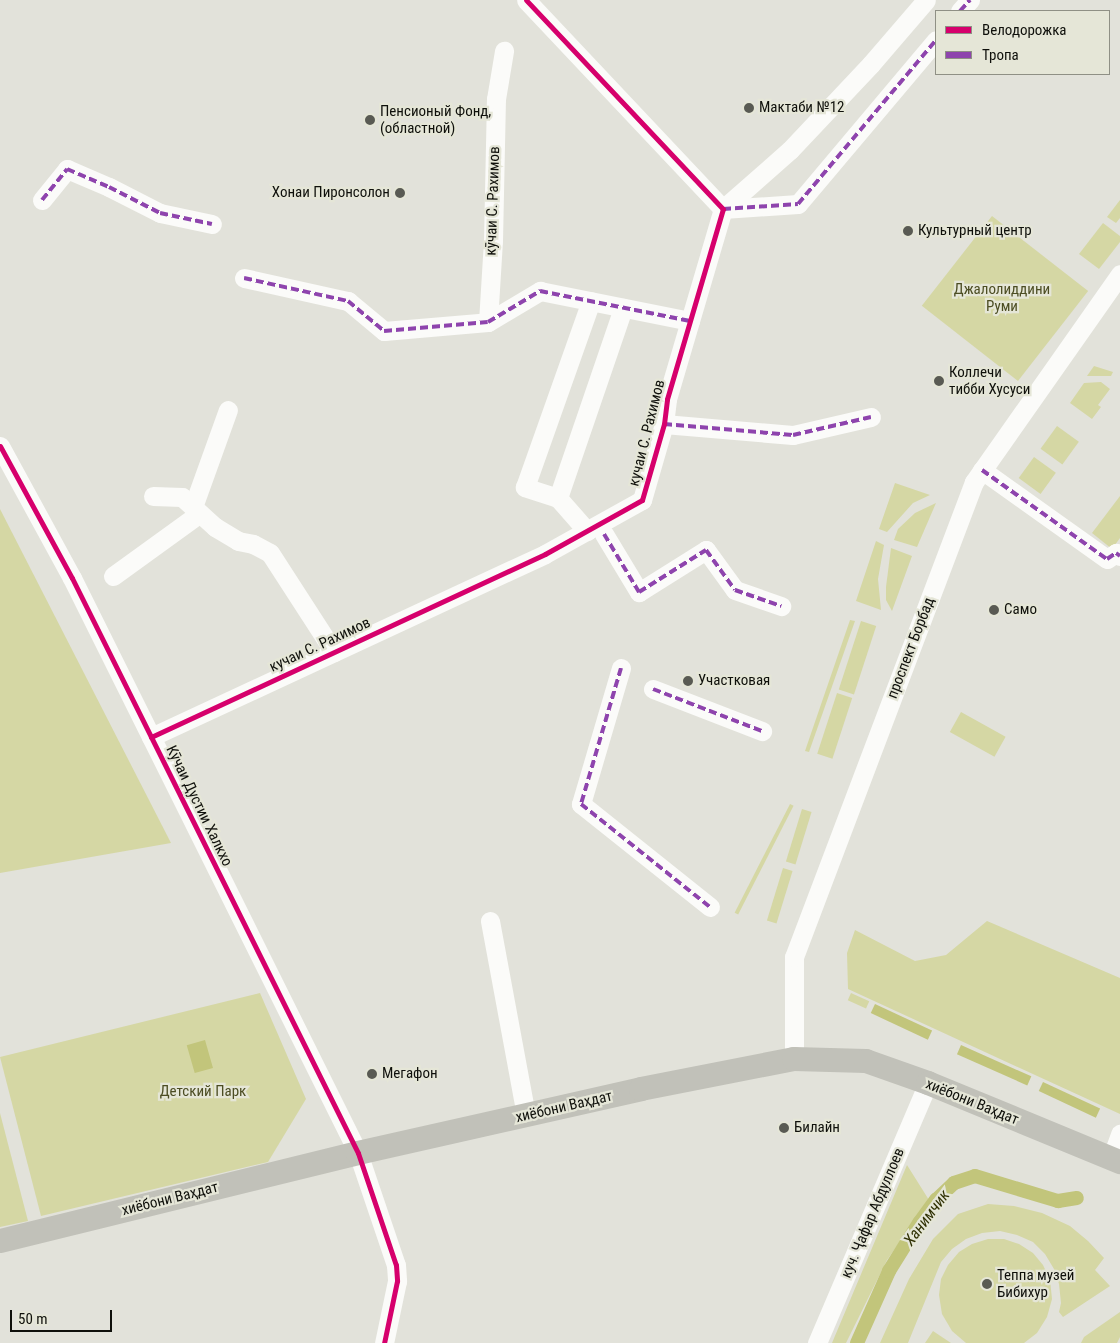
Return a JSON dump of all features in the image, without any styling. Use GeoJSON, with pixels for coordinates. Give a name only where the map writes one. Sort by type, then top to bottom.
{"type":"FeatureCollection","features":[{"type":"Feature","properties":{"kind":"main road","name":"хиёбони Ваҳдат"},"geometry":{"type":"LineString","coordinates":[[0,1241],[358,1152],[794,1059],[866,1061],[928,1083],[1115,1160]]}},
{"type":"Feature","properties":{"kind":"street"},"geometry":{"type":"LineString","coordinates":[[526,0],[723,209]]}},
{"type":"Feature","properties":{"kind":"street"},"geometry":{"type":"LineString","coordinates":[[723,209],[790,150],[871,64],[926,0]]}},
{"type":"Feature","properties":{"kind":"street"},"geometry":{"type":"LineString","coordinates":[[961,10],[970,0]]}},
{"type":"Feature","properties":{"kind":"street"},"geometry":{"type":"LineString","coordinates":[[723,209],[798,204],[935,41]]}},
{"type":"Feature","properties":{"kind":"street","name":"кӯчаи С. Рахимов"},"geometry":{"type":"LineString","coordinates":[[488,322],[493,241],[496,99],[504,51]]}},
{"type":"Feature","properties":{"kind":"street"},"geometry":{"type":"LineString","coordinates":[[42,200],[67,169],[109,187],[160,213],[212,224]]}},
{"type":"Feature","properties":{"kind":"street","name":"кучаи С. Рахимов"},"geometry":{"type":"LineString","coordinates":[[151,737],[595,532],[642,500],[664,424],[667,399],[723,209]]}},
{"type":"Feature","properties":{"kind":"street","name":"проспект Борбад"},"geometry":{"type":"LineString","coordinates":[[794,1059],[794,957],[974,482],[1120,274]]}},
{"type":"Feature","properties":{"kind":"street"},"geometry":{"type":"LineString","coordinates":[[244,278],[348,301],[384,332],[488,322],[540,291],[690,321]]}},
{"type":"Feature","properties":{"kind":"street"},"geometry":{"type":"LineString","coordinates":[[591,301],[525,487],[558,498],[595,532],[639,592],[706,550],[735,590],[781,606]]}},
{"type":"Feature","properties":{"kind":"street"},"geometry":{"type":"LineString","coordinates":[[558,498],[623,308]]}},
{"type":"Feature","properties":{"kind":"street"},"geometry":{"type":"LineString","coordinates":[[113,576],[196,510],[228,410]]}},
{"type":"Feature","properties":{"kind":"street"},"geometry":{"type":"LineString","coordinates":[[664,424],[793,435],[870,417]]}},
{"type":"Feature","properties":{"kind":"street","name":"Кӯчаи Дустии Халкхо"},"geometry":{"type":"LineString","coordinates":[[0,446],[72,578],[358,1152],[396,1265],[397,1282],[384,1343]]}},
{"type":"Feature","properties":{"kind":"street"},"geometry":{"type":"LineString","coordinates":[[982,470],[1107,559],[1119,552]]}},
{"type":"Feature","properties":{"kind":"street"},"geometry":{"type":"LineString","coordinates":[[153,496],[182,497],[215,527],[238,540],[253,544],[270,553],[334,652]]}},
{"type":"Feature","properties":{"kind":"street"},"geometry":{"type":"LineString","coordinates":[[621,668],[581,804],[710,908]]}},
{"type":"Feature","properties":{"kind":"street"},"geometry":{"type":"LineString","coordinates":[[653,689],[762,731]]}},
{"type":"Feature","properties":{"kind":"street"},"geometry":{"type":"LineString","coordinates":[[490,921],[526,1115]]}},
{"type":"Feature","properties":{"kind":"street","name":"куч. Ҷафар Абдуллоев"},"geometry":{"type":"LineString","coordinates":[[818,1343],[928,1083]]}},
{"type":"Feature","properties":{"kind":"street"},"geometry":{"type":"LineString","coordinates":[[1115,1160],[1120,1134]]}},
{"type":"Feature","properties":{"kind":"green space"},"geometry":{"type":"Polygon","coordinates":[[[1120,200],[1120,218],[1116,223],[1107,217],[1120,200]]]}},
{"type":"Feature","properties":{"kind":"green space","name":"Джалолиддини Руми"},"geometry":{"type":"Polygon","coordinates":[[[992,216],[1088,291],[1018,381],[922,306],[992,216]]]}},
{"type":"Feature","properties":{"kind":"green space"},"geometry":{"type":"Polygon","coordinates":[[[1103,223],[1120,236],[1120,242],[1099,269],[1079,254],[1103,223]]]}},
{"type":"Feature","properties":{"kind":"green space"},"geometry":{"type":"Polygon","coordinates":[[[1094,366],[1113,372],[1111,376],[1087,376],[1094,366]]]}},
{"type":"Feature","properties":{"kind":"green space"},"geometry":{"type":"Polygon","coordinates":[[[1101,382],[1110,389],[1098,405],[1101,407],[1092,419],[1070,403],[1084,383],[1101,382]]]}},
{"type":"Feature","properties":{"kind":"green space"},"geometry":{"type":"Polygon","coordinates":[[[1057,426],[1079,442],[1062,465],[1041,449],[1057,426]]]}},
{"type":"Feature","properties":{"kind":"green space"},"geometry":{"type":"Polygon","coordinates":[[[1034,457],[1056,473],[1041,494],[1019,478],[1034,457]]]}},
{"type":"Feature","properties":{"kind":"green space"},"geometry":{"type":"Polygon","coordinates":[[[895,483],[930,495],[913,503],[887,532],[879,529],[895,483]]]}},
{"type":"Feature","properties":{"kind":"green space"},"geometry":{"type":"Polygon","coordinates":[[[1120,496],[1120,538],[1112,549],[1092,533],[1120,496]]]}},
{"type":"Feature","properties":{"kind":"green space"},"geometry":{"type":"Polygon","coordinates":[[[936,503],[917,547],[894,540],[898,529],[915,513],[936,503]]]}},
{"type":"Feature","properties":{"kind":"green space"},"geometry":{"type":"Polygon","coordinates":[[[0,509],[171,843],[0,873],[0,509]]]}},
{"type":"Feature","properties":{"kind":"green space"},"geometry":{"type":"Polygon","coordinates":[[[876,541],[884,545],[878,579],[881,610],[856,601],[876,541]]]}},
{"type":"Feature","properties":{"kind":"green space"},"geometry":{"type":"Polygon","coordinates":[[[891,548],[912,556],[892,611],[886,600],[891,548]]]}},
{"type":"Feature","properties":{"kind":"green space"},"geometry":{"type":"Polygon","coordinates":[[[850,620],[855,621],[809,752],[805,751],[850,620]]]}},
{"type":"Feature","properties":{"kind":"green space"},"geometry":{"type":"Polygon","coordinates":[[[861,621],[876,626],[854,694],[839,689],[861,621]]]}},
{"type":"Feature","properties":{"kind":"green space"},"geometry":{"type":"Polygon","coordinates":[[[837,693],[852,698],[832,759],[817,754],[837,693]]]}},
{"type":"Feature","properties":{"kind":"green space"},"geometry":{"type":"Polygon","coordinates":[[[961,712],[1006,737],[994,757],[950,732],[961,712]]]}},
{"type":"Feature","properties":{"kind":"green space"},"geometry":{"type":"Polygon","coordinates":[[[790,804],[794,806],[738,915],[735,913],[790,804]]]}},
{"type":"Feature","properties":{"kind":"green space"},"geometry":{"type":"Polygon","coordinates":[[[802,809],[812,812],[795,865],[786,862],[802,809]]]}},
{"type":"Feature","properties":{"kind":"green space"},"geometry":{"type":"Polygon","coordinates":[[[783,868],[793,871],[776,924],[767,921],[783,868]]]}},
{"type":"Feature","properties":{"kind":"green space"},"geometry":{"type":"Polygon","coordinates":[[[987,921],[1120,978],[1120,1114],[848,989],[847,953],[855,930],[915,961],[946,955],[987,921]]]}},
{"type":"Feature","properties":{"kind":"green space","name":"Детский Парк"},"geometry":{"type":"Polygon","coordinates":[[[260,993],[306,1099],[268,1162],[41,1216],[0,1057],[260,993]]]}},
{"type":"Feature","properties":{"kind":"green space"},"geometry":{"type":"Polygon","coordinates":[[[851,993],[869,1001],[866,1008],[848,1000],[851,993]]]}},
{"type":"Feature","properties":{"kind":"green space"},"geometry":{"type":"Polygon","coordinates":[[[0,1113],[28,1221],[0,1227],[0,1113]]]}},
{"type":"Feature","properties":{"kind":"green space"},"geometry":{"type":"Polygon","coordinates":[[[907,1165],[929,1200],[887,1260],[846,1343],[832,1343],[907,1165]]]}},
{"type":"Feature","properties":{"kind":"green space"},"geometry":{"type":"Polygon","coordinates":[[[988,1204],[1014,1206],[1042,1213],[1070,1226],[1104,1258],[1095,1270],[1110,1286],[1063,1317],[1059,1312],[1061,1303],[1059,1284],[1054,1269],[1045,1254],[1033,1242],[1017,1235],[1000,1231],[982,1233],[966,1239],[952,1249],[941,1262],[908,1343],[880,1343],[909,1279],[933,1239],[958,1214],[988,1204]]]}},
{"type":"Feature","properties":{"kind":"green space"},"geometry":{"type":"Polygon","coordinates":[[[988,1239],[1004,1239],[1019,1244],[1033,1253],[1043,1265],[1050,1280],[1052,1299],[1047,1317],[1037,1333],[1024,1343],[966,1343],[952,1331],[942,1314],[939,1295],[941,1279],[948,1265],[959,1252],[972,1244],[988,1239]]]}},
{"type":"Feature","properties":{"kind":"green space"},"geometry":{"type":"Polygon","coordinates":[[[1120,1312],[1120,1337],[1117,1343],[1081,1343],[1084,1337],[1120,1312]]]}},
{"type":"Feature","properties":{"kind":"green space"},"geometry":{"type":"Polygon","coordinates":[[[933,1331],[951,1343],[925,1343],[933,1331]]]}},
{"type":"Feature","properties":{"kind":"shaded area"},"geometry":{"type":"Polygon","coordinates":[[[875,1004],[932,1031],[928,1040],[871,1013],[875,1004]]]}},
{"type":"Feature","properties":{"kind":"shaded area"},"geometry":{"type":"Polygon","coordinates":[[[205,1040],[213,1068],[195,1073],[187,1045],[205,1040]]]}},
{"type":"Feature","properties":{"kind":"shaded area"},"geometry":{"type":"Polygon","coordinates":[[[961,1045],[1031,1076],[1027,1085],[957,1054],[961,1045]]]}},
{"type":"Feature","properties":{"kind":"shaded area"},"geometry":{"type":"Polygon","coordinates":[[[1043,1082],[1100,1109],[1096,1118],[1039,1091],[1043,1082]]]}},
{"type":"Feature","properties":{"kind":"waterway","name":"Ханимчик"},"geometry":{"type":"LineString","coordinates":[[857,1343],[889,1271],[919,1223],[936,1200],[954,1183],[975,1176],[1058,1201],[1077,1198]]}},
{"type":"Feature","properties":{"kind":"marked path"},"geometry":{"type":"LineString","coordinates":[[961,10],[970,0]]}},
{"type":"Feature","properties":{"kind":"marked path"},"geometry":{"type":"LineString","coordinates":[[723,209],[798,204],[935,41]]}},
{"type":"Feature","properties":{"kind":"marked path"},"geometry":{"type":"LineString","coordinates":[[42,200],[67,169],[109,187],[160,213],[212,224]]}},
{"type":"Feature","properties":{"kind":"marked path"},"geometry":{"type":"LineString","coordinates":[[244,278],[348,301],[384,331],[488,322],[540,291],[690,321]]}},
{"type":"Feature","properties":{"kind":"marked path"},"geometry":{"type":"LineString","coordinates":[[664,424],[793,435],[871,417]]}},
{"type":"Feature","properties":{"kind":"marked path"},"geometry":{"type":"LineString","coordinates":[[982,470],[1107,559],[1116,553],[1120,556]]}},
{"type":"Feature","properties":{"kind":"marked path"},"geometry":{"type":"LineString","coordinates":[[604,534],[639,592],[706,550],[735,590],[781,606]]}},
{"type":"Feature","properties":{"kind":"marked path"},"geometry":{"type":"LineString","coordinates":[[621,668],[581,804],[710,907]]}},
{"type":"Feature","properties":{"kind":"marked path"},"geometry":{"type":"LineString","coordinates":[[653,689],[762,731]]}},
{"type":"Feature","properties":{"kind":"cycle path"},"geometry":{"type":"LineString","coordinates":[[151,737],[545,554],[642,500],[664,424],[667,399],[723,209],[526,0]]}},
{"type":"Feature","properties":{"kind":"cycle path"},"geometry":{"type":"LineString","coordinates":[[0,446],[72,578],[358,1153],[396,1265],[397,1281],[384,1343]]}},
{"type":"Feature","properties":{"kind":"place","name":"Мактаби №12"},"geometry":{"type":"Point","coordinates":[749,108]}},
{"type":"Feature","properties":{"kind":"place","name":"Пенсионый Фонд, (областной)"},"geometry":{"type":"Point","coordinates":[370,120]}},
{"type":"Feature","properties":{"kind":"place","name":"Хонаи Пиронсолон"},"geometry":{"type":"Point","coordinates":[400,193]}},
{"type":"Feature","properties":{"kind":"place","name":"Культурный центр"},"geometry":{"type":"Point","coordinates":[908,231]}},
{"type":"Feature","properties":{"kind":"place","name":"Коллечи тибби Хусуси"},"geometry":{"type":"Point","coordinates":[939,381]}},
{"type":"Feature","properties":{"kind":"place","name":"Само"},"geometry":{"type":"Point","coordinates":[994,610]}},
{"type":"Feature","properties":{"kind":"place","name":"Участковая"},"geometry":{"type":"Point","coordinates":[688,681]}},
{"type":"Feature","properties":{"kind":"place","name":"Мегафон"},"geometry":{"type":"Point","coordinates":[372,1074]}},
{"type":"Feature","properties":{"kind":"place","name":"Билайн"},"geometry":{"type":"Point","coordinates":[784,1128]}},
{"type":"Feature","properties":{"kind":"place","name":"Теппа музей Бибихур"},"geometry":{"type":"Point","coordinates":[987,1284]}}]}
